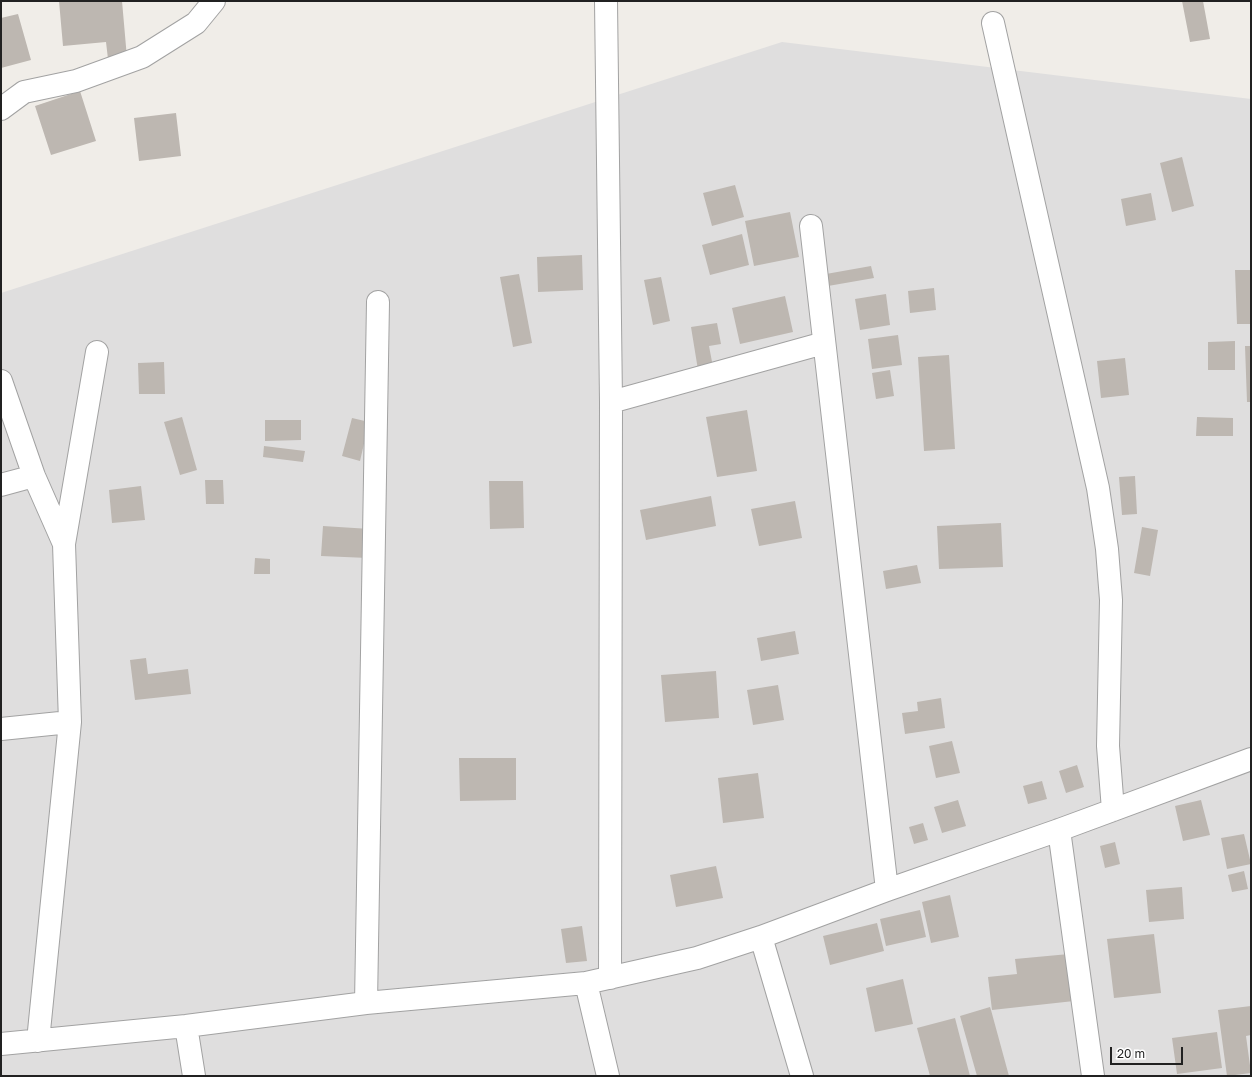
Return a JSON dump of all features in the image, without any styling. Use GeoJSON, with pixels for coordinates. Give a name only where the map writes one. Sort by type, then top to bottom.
{"type":"FeatureCollection","features":[{"type":"Feature","properties":{"kind":"street"},"geometry":{"type":"LineString","coordinates":[[1,109],[24,92],[76,81],[142,57],[196,23],[214,1]]}},
{"type":"Feature","properties":{"kind":"street"},"geometry":{"type":"LineString","coordinates":[[606,1],[610,402],[610,978]]}},
{"type":"Feature","properties":{"kind":"street"},"geometry":{"type":"LineString","coordinates":[[993,23],[1098,488],[1107,549],[1110,600],[1108,739],[1113,810]]}},
{"type":"Feature","properties":{"kind":"street"},"geometry":{"type":"LineString","coordinates":[[811,226],[887,890]]}},
{"type":"Feature","properties":{"kind":"street"},"geometry":{"type":"LineString","coordinates":[[366,1004],[378,302]]}},
{"type":"Feature","properties":{"kind":"street"},"geometry":{"type":"LineString","coordinates":[[610,402],[824,343]]}},
{"type":"Feature","properties":{"kind":"street"},"geometry":{"type":"LineString","coordinates":[[38,1041],[70,722],[64,544],[97,352]]}},
{"type":"Feature","properties":{"kind":"street"},"geometry":{"type":"LineString","coordinates":[[1,381],[34,476],[64,544]]}},
{"type":"Feature","properties":{"kind":"street"},"geometry":{"type":"LineString","coordinates":[[1,484],[34,476]]}},
{"type":"Feature","properties":{"kind":"street"},"geometry":{"type":"LineString","coordinates":[[1,729],[70,722]]}},
{"type":"Feature","properties":{"kind":"street"},"geometry":{"type":"LineString","coordinates":[[1,1044],[186,1026],[366,1004],[586,983],[610,978],[697,958],[761,937],[1251,759]]}},
{"type":"Feature","properties":{"kind":"street"},"geometry":{"type":"LineString","coordinates":[[1059,830],[1093,1076]]}},
{"type":"Feature","properties":{"kind":"street"},"geometry":{"type":"LineString","coordinates":[[761,937],[802,1076]]}},
{"type":"Feature","properties":{"kind":"street"},"geometry":{"type":"LineString","coordinates":[[586,983],[608,1076]]}},
{"type":"Feature","properties":{"kind":"street"},"geometry":{"type":"LineString","coordinates":[[186,1026],[194,1076]]}},
{"type":"Feature","properties":{"kind":"shaded area"},"geometry":{"type":"Polygon","coordinates":[[[782,42],[1251,99],[1251,1076],[1,1076],[1,293],[782,42]]]}},
{"type":"Feature","properties":{"kind":"building"},"geometry":{"type":"Polygon","coordinates":[[[59,1],[122,1],[127,58],[108,59],[106,42],[63,46],[59,1]]]}},
{"type":"Feature","properties":{"kind":"building"},"geometry":{"type":"Polygon","coordinates":[[[1182,1],[1203,1],[1210,39],[1190,42],[1182,1]]]}},
{"type":"Feature","properties":{"kind":"building"},"geometry":{"type":"Polygon","coordinates":[[[18,14],[31,60],[1,68],[1,18],[18,14]]]}},
{"type":"Feature","properties":{"kind":"building"},"geometry":{"type":"Polygon","coordinates":[[[80,91],[96,141],[51,155],[35,106],[80,91]]]}},
{"type":"Feature","properties":{"kind":"building"},"geometry":{"type":"Polygon","coordinates":[[[176,113],[181,156],[139,161],[134,118],[176,113]]]}},
{"type":"Feature","properties":{"kind":"building"},"geometry":{"type":"Polygon","coordinates":[[[1182,157],[1194,206],[1172,212],[1160,163],[1182,157]]]}},
{"type":"Feature","properties":{"kind":"building"},"geometry":{"type":"Polygon","coordinates":[[[735,185],[744,217],[712,226],[703,193],[735,185]]]}},
{"type":"Feature","properties":{"kind":"building"},"geometry":{"type":"Polygon","coordinates":[[[1151,193],[1156,220],[1126,226],[1121,199],[1151,193]]]}},
{"type":"Feature","properties":{"kind":"building"},"geometry":{"type":"Polygon","coordinates":[[[790,212],[799,257],[754,266],[745,221],[790,212]]]}},
{"type":"Feature","properties":{"kind":"building"},"geometry":{"type":"Polygon","coordinates":[[[742,234],[749,265],[710,275],[702,245],[742,234]]]}},
{"type":"Feature","properties":{"kind":"building"},"geometry":{"type":"Polygon","coordinates":[[[582,255],[583,290],[538,292],[537,257],[582,255]]]}},
{"type":"Feature","properties":{"kind":"building"},"geometry":{"type":"Polygon","coordinates":[[[871,266],[874,278],[828,286],[826,274],[871,266]]]}},
{"type":"Feature","properties":{"kind":"building"},"geometry":{"type":"Polygon","coordinates":[[[1235,270],[1251,270],[1251,324],[1237,324],[1235,270]]]}},
{"type":"Feature","properties":{"kind":"building"},"geometry":{"type":"Polygon","coordinates":[[[519,274],[532,343],[513,347],[500,277],[519,274]]]}},
{"type":"Feature","properties":{"kind":"building"},"geometry":{"type":"Polygon","coordinates":[[[661,277],[670,321],[653,325],[644,280],[661,277]]]}},
{"type":"Feature","properties":{"kind":"building"},"geometry":{"type":"Polygon","coordinates":[[[934,288],[936,310],[910,313],[908,291],[934,288]]]}},
{"type":"Feature","properties":{"kind":"building"},"geometry":{"type":"Polygon","coordinates":[[[886,294],[890,325],[860,330],[855,299],[886,294]]]}},
{"type":"Feature","properties":{"kind":"building"},"geometry":{"type":"Polygon","coordinates":[[[785,296],[793,332],[740,344],[732,308],[785,296]]]}},
{"type":"Feature","properties":{"kind":"building"},"geometry":{"type":"Polygon","coordinates":[[[717,323],[721,344],[709,346],[713,367],[698,370],[691,327],[717,323]]]}},
{"type":"Feature","properties":{"kind":"building"},"geometry":{"type":"Polygon","coordinates":[[[898,335],[902,365],[872,369],[868,339],[898,335]]]}},
{"type":"Feature","properties":{"kind":"building"},"geometry":{"type":"Polygon","coordinates":[[[1235,341],[1235,370],[1208,370],[1208,342],[1235,341]]]}},
{"type":"Feature","properties":{"kind":"building"},"geometry":{"type":"Polygon","coordinates":[[[1245,346],[1251,346],[1251,402],[1247,402],[1245,346]]]}},
{"type":"Feature","properties":{"kind":"building"},"geometry":{"type":"Polygon","coordinates":[[[949,355],[955,449],[924,451],[918,357],[949,355]]]}},
{"type":"Feature","properties":{"kind":"building"},"geometry":{"type":"Polygon","coordinates":[[[1125,358],[1129,395],[1101,398],[1097,361],[1125,358]]]}},
{"type":"Feature","properties":{"kind":"building"},"geometry":{"type":"Polygon","coordinates":[[[164,362],[165,394],[139,394],[138,363],[164,362]]]}},
{"type":"Feature","properties":{"kind":"building"},"geometry":{"type":"Polygon","coordinates":[[[890,370],[894,396],[876,399],[872,373],[890,370]]]}},
{"type":"Feature","properties":{"kind":"building"},"geometry":{"type":"Polygon","coordinates":[[[747,410],[757,471],[717,477],[706,417],[747,410]]]}},
{"type":"Feature","properties":{"kind":"building"},"geometry":{"type":"Polygon","coordinates":[[[182,417],[197,470],[180,475],[164,422],[182,417]]]}},
{"type":"Feature","properties":{"kind":"building"},"geometry":{"type":"Polygon","coordinates":[[[1197,417],[1233,418],[1233,436],[1196,436],[1197,417]]]}},
{"type":"Feature","properties":{"kind":"building"},"geometry":{"type":"Polygon","coordinates":[[[352,418],[369,422],[360,461],[342,456],[352,418]]]}},
{"type":"Feature","properties":{"kind":"building"},"geometry":{"type":"Polygon","coordinates":[[[265,420],[301,420],[301,440],[265,441],[265,420]]]}},
{"type":"Feature","properties":{"kind":"building"},"geometry":{"type":"Polygon","coordinates":[[[264,446],[305,451],[303,462],[263,457],[264,446]]]}},
{"type":"Feature","properties":{"kind":"building"},"geometry":{"type":"Polygon","coordinates":[[[1135,476],[1137,514],[1122,515],[1119,477],[1135,476]]]}},
{"type":"Feature","properties":{"kind":"building"},"geometry":{"type":"Polygon","coordinates":[[[205,480],[223,480],[224,504],[206,504],[205,480]]]}},
{"type":"Feature","properties":{"kind":"building"},"geometry":{"type":"Polygon","coordinates":[[[489,481],[523,481],[524,528],[490,529],[489,481]]]}},
{"type":"Feature","properties":{"kind":"building"},"geometry":{"type":"Polygon","coordinates":[[[141,486],[145,520],[112,523],[109,490],[141,486]]]}},
{"type":"Feature","properties":{"kind":"building"},"geometry":{"type":"Polygon","coordinates":[[[711,496],[716,526],[646,540],[640,510],[711,496]]]}},
{"type":"Feature","properties":{"kind":"building"},"geometry":{"type":"Polygon","coordinates":[[[795,501],[802,538],[759,546],[751,509],[795,501]]]}},
{"type":"Feature","properties":{"kind":"building"},"geometry":{"type":"Polygon","coordinates":[[[1001,523],[1003,567],[939,569],[937,526],[1001,523]]]}},
{"type":"Feature","properties":{"kind":"building"},"geometry":{"type":"Polygon","coordinates":[[[323,526],[370,529],[368,558],[321,556],[323,526]]]}},
{"type":"Feature","properties":{"kind":"building"},"geometry":{"type":"Polygon","coordinates":[[[1142,527],[1158,530],[1150,576],[1134,573],[1142,527]]]}},
{"type":"Feature","properties":{"kind":"building"},"geometry":{"type":"Polygon","coordinates":[[[255,558],[270,559],[270,574],[254,574],[255,558]]]}},
{"type":"Feature","properties":{"kind":"building"},"geometry":{"type":"Polygon","coordinates":[[[917,565],[921,583],[886,589],[883,571],[917,565]]]}},
{"type":"Feature","properties":{"kind":"building"},"geometry":{"type":"Polygon","coordinates":[[[795,631],[799,654],[761,661],[757,638],[795,631]]]}},
{"type":"Feature","properties":{"kind":"building"},"geometry":{"type":"Polygon","coordinates":[[[146,658],[148,674],[188,669],[191,694],[135,700],[130,660],[146,658]]]}},
{"type":"Feature","properties":{"kind":"building"},"geometry":{"type":"Polygon","coordinates":[[[716,671],[719,718],[665,722],[661,675],[716,671]]]}},
{"type":"Feature","properties":{"kind":"building"},"geometry":{"type":"Polygon","coordinates":[[[778,685],[784,720],[753,725],[747,690],[778,685]]]}},
{"type":"Feature","properties":{"kind":"building"},"geometry":{"type":"Polygon","coordinates":[[[941,698],[945,728],[905,734],[902,713],[918,711],[917,702],[941,698]]]}},
{"type":"Feature","properties":{"kind":"building"},"geometry":{"type":"Polygon","coordinates":[[[952,741],[960,773],[936,778],[929,746],[952,741]]]}},
{"type":"Feature","properties":{"kind":"building"},"geometry":{"type":"Polygon","coordinates":[[[459,758],[516,758],[516,800],[460,801],[459,758]]]}},
{"type":"Feature","properties":{"kind":"building"},"geometry":{"type":"Polygon","coordinates":[[[1077,765],[1084,787],[1066,793],[1059,771],[1077,765]]]}},
{"type":"Feature","properties":{"kind":"building"},"geometry":{"type":"Polygon","coordinates":[[[758,773],[764,818],[723,823],[718,778],[758,773]]]}},
{"type":"Feature","properties":{"kind":"building"},"geometry":{"type":"Polygon","coordinates":[[[1042,781],[1047,799],[1028,804],[1023,786],[1042,781]]]}},
{"type":"Feature","properties":{"kind":"building"},"geometry":{"type":"Polygon","coordinates":[[[958,800],[966,826],[942,833],[934,807],[958,800]]]}},
{"type":"Feature","properties":{"kind":"building"},"geometry":{"type":"Polygon","coordinates":[[[1201,800],[1210,835],[1183,841],[1175,806],[1201,800]]]}},
{"type":"Feature","properties":{"kind":"building"},"geometry":{"type":"Polygon","coordinates":[[[923,823],[928,840],[914,844],[909,827],[923,823]]]}},
{"type":"Feature","properties":{"kind":"building"},"geometry":{"type":"Polygon","coordinates":[[[1244,834],[1251,864],[1227,869],[1221,838],[1244,834]]]}},
{"type":"Feature","properties":{"kind":"building"},"geometry":{"type":"Polygon","coordinates":[[[1115,842],[1120,864],[1105,868],[1100,846],[1115,842]]]}},
{"type":"Feature","properties":{"kind":"building"},"geometry":{"type":"Polygon","coordinates":[[[716,866],[723,898],[676,907],[670,875],[716,866]]]}},
{"type":"Feature","properties":{"kind":"building"},"geometry":{"type":"Polygon","coordinates":[[[1244,871],[1248,889],[1232,892],[1228,875],[1244,871]]]}},
{"type":"Feature","properties":{"kind":"building"},"geometry":{"type":"Polygon","coordinates":[[[1182,887],[1184,919],[1149,922],[1146,890],[1182,887]]]}},
{"type":"Feature","properties":{"kind":"building"},"geometry":{"type":"Polygon","coordinates":[[[950,895],[959,937],[931,943],[922,902],[950,895]]]}},
{"type":"Feature","properties":{"kind":"building"},"geometry":{"type":"Polygon","coordinates":[[[920,910],[926,937],[886,946],[880,919],[920,910]]]}},
{"type":"Feature","properties":{"kind":"building"},"geometry":{"type":"Polygon","coordinates":[[[877,923],[884,951],[830,965],[823,936],[877,923]]]}},
{"type":"Feature","properties":{"kind":"building"},"geometry":{"type":"Polygon","coordinates":[[[582,926],[587,961],[566,963],[561,929],[582,926]]]}},
{"type":"Feature","properties":{"kind":"building"},"geometry":{"type":"Polygon","coordinates":[[[1154,934],[1161,993],[1114,998],[1107,939],[1154,934]]]}},
{"type":"Feature","properties":{"kind":"building"},"geometry":{"type":"Polygon","coordinates":[[[1069,954],[1074,1001],[992,1010],[988,977],[1017,974],[1015,959],[1069,954]]]}},
{"type":"Feature","properties":{"kind":"building"},"geometry":{"type":"Polygon","coordinates":[[[903,979],[913,1024],[875,1032],[866,988],[903,979]]]}},
{"type":"Feature","properties":{"kind":"building"},"geometry":{"type":"Polygon","coordinates":[[[1251,1006],[1251,1035],[1246,1036],[1251,1073],[1227,1076],[1218,1010],[1251,1006]]]}},
{"type":"Feature","properties":{"kind":"building"},"geometry":{"type":"Polygon","coordinates":[[[990,1007],[1009,1076],[977,1076],[960,1016],[990,1007]]]}},
{"type":"Feature","properties":{"kind":"building"},"geometry":{"type":"Polygon","coordinates":[[[955,1018],[970,1076],[930,1076],[917,1028],[955,1018]]]}},
{"type":"Feature","properties":{"kind":"building"},"geometry":{"type":"Polygon","coordinates":[[[1217,1032],[1222,1068],[1177,1074],[1172,1038],[1217,1032]]]}}]}
